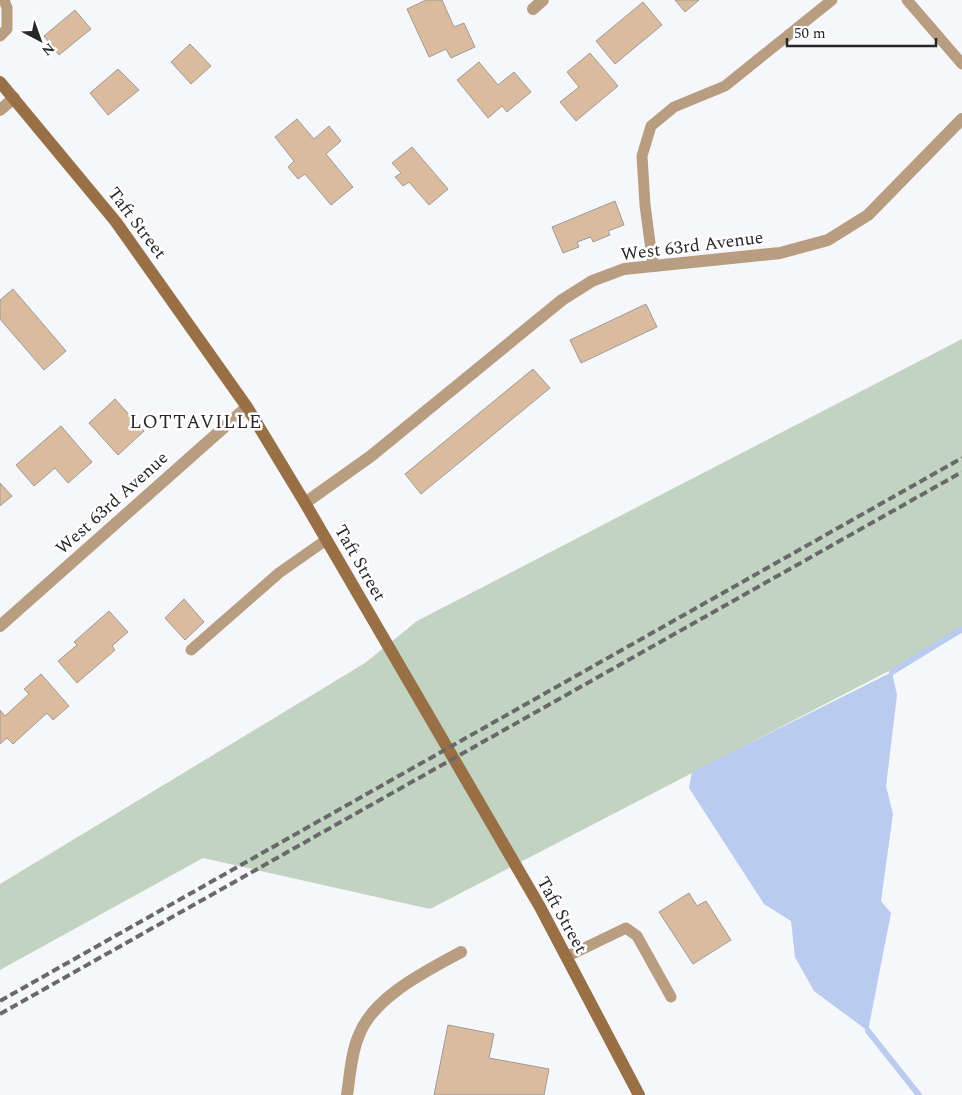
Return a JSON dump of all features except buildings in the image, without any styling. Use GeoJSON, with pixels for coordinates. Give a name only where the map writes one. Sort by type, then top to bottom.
{"type":"FeatureCollection","features":[{"type":"Feature","properties":{"kind":"main road","name":"Taft Street"},"geometry":{"type":"LineString","coordinates":[[0,82],[116,222],[247,407],[305,503],[540,907],[639,1095]]}},
{"type":"Feature","properties":{"kind":"street"},"geometry":{"type":"LineString","coordinates":[[533,9],[543,0]]}},
{"type":"Feature","properties":{"kind":"street"},"geometry":{"type":"LineString","coordinates":[[0,110],[14,98]]}},
{"type":"Feature","properties":{"kind":"street","name":"West 63rd Avenue"},"geometry":{"type":"LineString","coordinates":[[305,503],[370,456],[562,300],[592,281],[624,269],[780,253],[828,240],[868,215],[962,119]]}},
{"type":"Feature","properties":{"kind":"street","name":"West 63rd Avenue"},"geometry":{"type":"LineString","coordinates":[[0,626],[247,407]]}},
{"type":"Feature","properties":{"kind":"street"},"geometry":{"type":"LineString","coordinates":[[347,1095],[358,1035],[370,1016],[410,982],[461,952]]}},
{"type":"Feature","properties":{"kind":"lane"},"geometry":{"type":"LineString","coordinates":[[0,36],[7,29],[7,8],[4,0]]}},
{"type":"Feature","properties":{"kind":"lane"},"geometry":{"type":"LineString","coordinates":[[653,265],[645,205],[642,156],[651,126],[674,107],[725,86],[832,0]]}},
{"type":"Feature","properties":{"kind":"lane"},"geometry":{"type":"LineString","coordinates":[[907,0],[962,64]]}},
{"type":"Feature","properties":{"kind":"lane"},"geometry":{"type":"LineString","coordinates":[[191,650],[278,573],[326,540]]}},
{"type":"Feature","properties":{"kind":"lane"},"geometry":{"type":"LineString","coordinates":[[566,957],[626,928],[637,936],[671,997]]}},
{"type":"Feature","properties":{"kind":"green space"},"geometry":{"type":"Polygon","coordinates":[[[962,339],[962,633],[430,909],[203,858],[0,970],[0,884],[365,663],[417,621],[962,339]]]}},
{"type":"Feature","properties":{"kind":"water"},"geometry":{"type":"Polygon","coordinates":[[[892,672],[897,695],[886,786],[893,814],[881,901],[891,913],[868,1031],[814,991],[795,957],[791,921],[764,904],[689,788],[692,772],[892,672]]]}},
{"type":"Feature","properties":{"kind":"waterway"},"geometry":{"type":"LineString","coordinates":[[892,672],[962,629]]}},
{"type":"Feature","properties":{"kind":"waterway"},"geometry":{"type":"LineString","coordinates":[[868,1031],[919,1095]]}},
{"type":"Feature","properties":{"kind":"railway"},"geometry":{"type":"LineString","coordinates":[[0,1001],[962,458]]}},
{"type":"Feature","properties":{"kind":"railway"},"geometry":{"type":"LineString","coordinates":[[0,1014],[962,472]]}},
{"type":"Feature","properties":{"kind":"district","name":"LOTTAVILLE"},"geometry":{"type":"Point","coordinates":[196,422]}}]}
